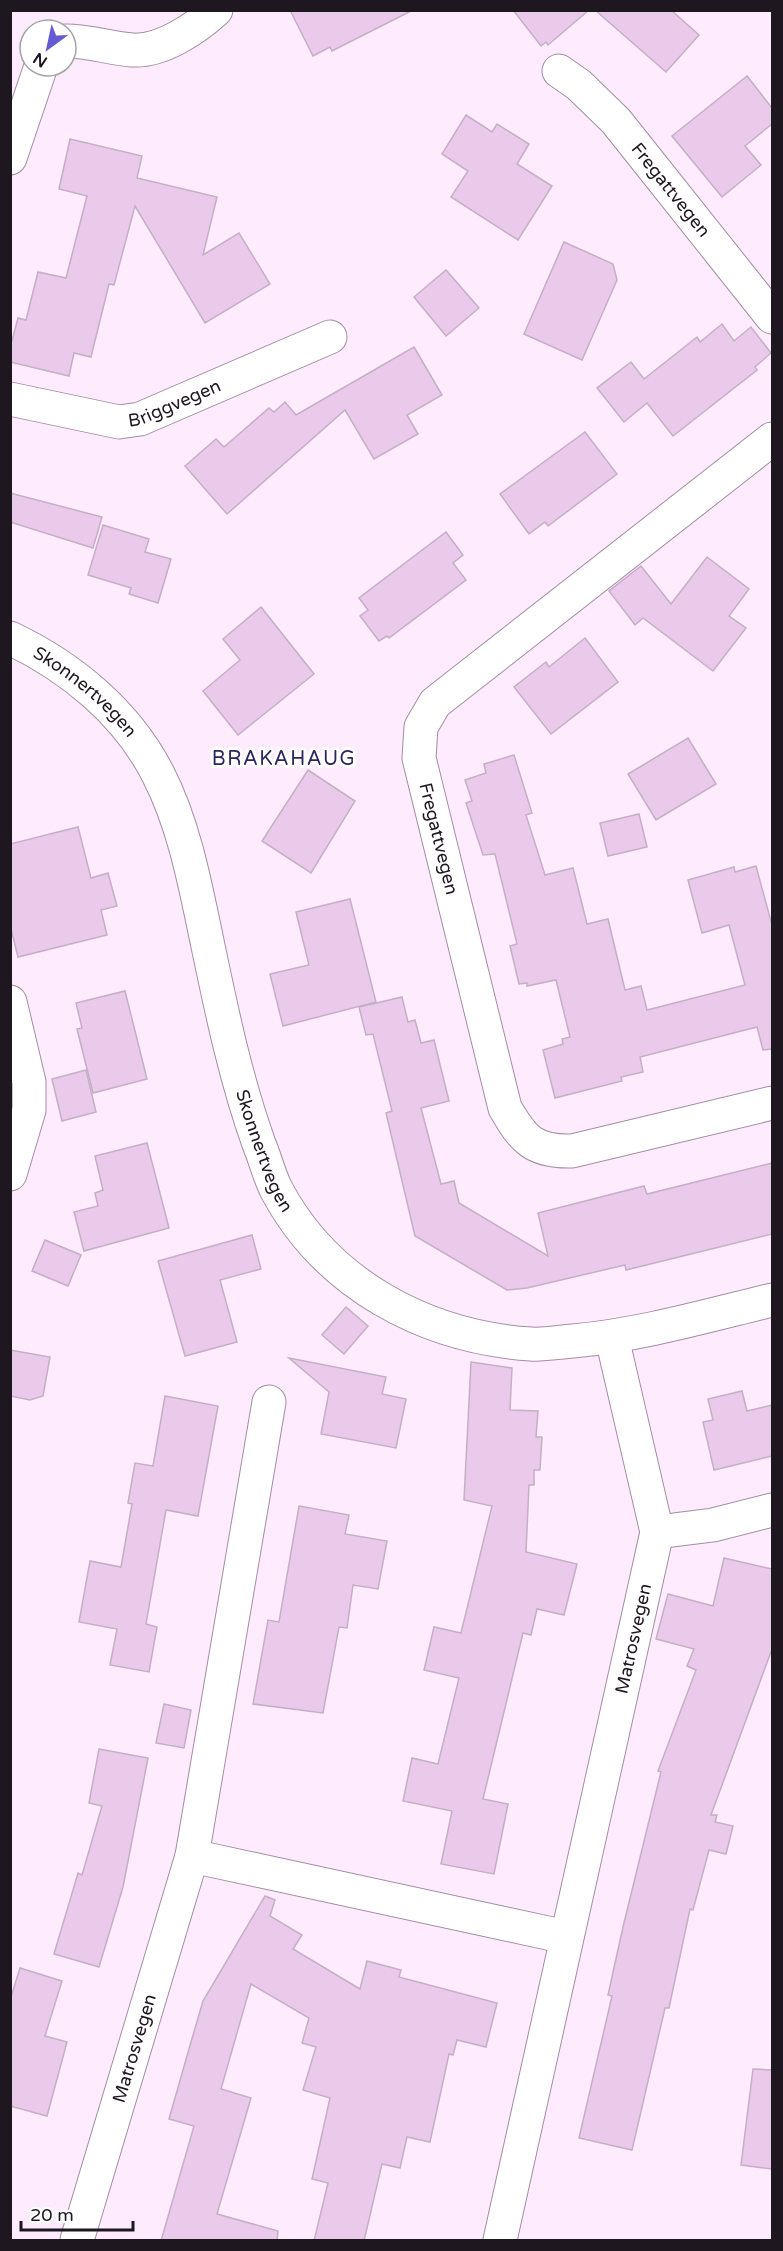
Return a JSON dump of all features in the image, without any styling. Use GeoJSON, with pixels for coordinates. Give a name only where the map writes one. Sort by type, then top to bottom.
{"type":"FeatureCollection","features":[{"type":"Feature","properties":{"kind":"street"},"geometry":{"type":"LineString","coordinates":[[78,41],[89,41],[132,50],[154,49],[216,10]]}},
{"type":"Feature","properties":{"kind":"street","name":"Fregattvegen"},"geometry":{"type":"LineString","coordinates":[[559,71],[579,85],[616,122],[772,317]]}},
{"type":"Feature","properties":{"kind":"street"},"geometry":{"type":"LineString","coordinates":[[10,158],[37,78]]}},
{"type":"Feature","properties":{"kind":"street","name":"Briggvegen"},"geometry":{"type":"LineString","coordinates":[[10,399],[98,419],[119,422],[140,419],[330,337]]}},
{"type":"Feature","properties":{"kind":"street","name":"Fregattvegen"},"geometry":{"type":"LineString","coordinates":[[772,439],[435,703],[421,727],[419,758],[505,1108],[518,1131],[532,1144],[550,1151],[572,1151],[772,1103]]}},
{"type":"Feature","properties":{"kind":"street","name":"Skonnertvegen"},"geometry":{"type":"LineString","coordinates":[[10,638],[40,652],[79,678],[108,706],[158,772],[174,812],[196,887],[241,1095],[276,1188],[311,1241],[356,1283],[410,1316],[469,1335],[533,1344],[612,1338],[772,1300]]}},
{"type":"Feature","properties":{"kind":"street"},"geometry":{"type":"LineString","coordinates":[[10,1002],[29,1082],[29,1110],[10,1174]]}},
{"type":"Feature","properties":{"kind":"street","name":"Matrosvegen"},"geometry":{"type":"LineString","coordinates":[[500,2241],[657,1532],[612,1338]]}},
{"type":"Feature","properties":{"kind":"street","name":"Matrosvegen"},"geometry":{"type":"LineString","coordinates":[[78,2241],[192,1856],[269,1402]]}},
{"type":"Feature","properties":{"kind":"street"},"geometry":{"type":"LineString","coordinates":[[657,1532],[712,1525],[772,1510]]}},
{"type":"Feature","properties":{"kind":"street"},"geometry":{"type":"LineString","coordinates":[[192,1856],[566,1937]]}},
{"type":"Feature","properties":{"kind":"building"},"geometry":{"type":"Polygon","coordinates":[[[290,10],[413,10],[332,51],[330,47],[313,56],[290,10]]]}},
{"type":"Feature","properties":{"kind":"building"},"geometry":{"type":"Polygon","coordinates":[[[513,10],[589,10],[548,45],[546,42],[541,46],[513,10]]]}},
{"type":"Feature","properties":{"kind":"building"},"geometry":{"type":"Polygon","coordinates":[[[595,10],[671,10],[699,35],[666,72],[595,10]]]}},
{"type":"Feature","properties":{"kind":"building"},"geometry":{"type":"Polygon","coordinates":[[[747,76],[772,108],[772,124],[745,146],[761,165],[722,197],[672,136],[747,76]]]}},
{"type":"Feature","properties":{"kind":"building"},"geometry":{"type":"Polygon","coordinates":[[[466,115],[492,132],[497,124],[529,144],[517,164],[552,186],[518,240],[451,197],[468,171],[442,154],[466,115]]]}},
{"type":"Feature","properties":{"kind":"building"},"geometry":{"type":"Polygon","coordinates":[[[70,139],[142,156],[137,178],[217,197],[203,255],[239,233],[270,284],[205,323],[135,206],[114,285],[109,284],[91,357],[74,353],[69,376],[10,362],[10,348],[18,318],[26,320],[38,272],[66,278],[87,196],[59,189],[70,139]]]}},
{"type":"Feature","properties":{"kind":"building"},"geometry":{"type":"Polygon","coordinates":[[[564,242],[613,264],[617,280],[582,360],[524,334],[564,242]]]}},
{"type":"Feature","properties":{"kind":"building"},"geometry":{"type":"Polygon","coordinates":[[[446,270],[479,308],[446,336],[414,297],[446,270]]]}},
{"type":"Feature","properties":{"kind":"building"},"geometry":{"type":"Polygon","coordinates":[[[722,324],[734,341],[751,327],[771,353],[755,367],[757,370],[673,436],[647,403],[624,422],[597,388],[631,362],[644,379],[697,337],[700,342],[722,324]]]}},
{"type":"Feature","properties":{"kind":"building"},"geometry":{"type":"Polygon","coordinates":[[[414,347],[442,395],[407,415],[418,434],[374,459],[345,410],[227,514],[185,466],[216,439],[224,447],[269,408],[274,412],[285,402],[296,415],[414,347]]]}},
{"type":"Feature","properties":{"kind":"building"},"geometry":{"type":"Polygon","coordinates":[[[585,432],[617,474],[548,526],[545,522],[529,534],[500,494],[585,432]]]}},
{"type":"Feature","properties":{"kind":"building"},"geometry":{"type":"Polygon","coordinates":[[[10,493],[102,517],[93,548],[10,522],[10,493]]]}},
{"type":"Feature","properties":{"kind":"building"},"geometry":{"type":"Polygon","coordinates":[[[103,525],[149,539],[145,552],[171,559],[158,603],[129,594],[131,588],[88,575],[103,525]]]}},
{"type":"Feature","properties":{"kind":"building"},"geometry":{"type":"Polygon","coordinates":[[[446,532],[463,555],[453,563],[466,580],[389,638],[387,636],[379,641],[360,616],[368,610],[359,598],[446,532]]]}},
{"type":"Feature","properties":{"kind":"building"},"geometry":{"type":"Polygon","coordinates":[[[707,557],[749,589],[729,616],[746,628],[713,671],[643,618],[635,625],[609,591],[641,566],[671,604],[707,557]]]}},
{"type":"Feature","properties":{"kind":"building"},"geometry":{"type":"Polygon","coordinates":[[[261,607],[314,674],[238,735],[203,691],[240,660],[223,639],[261,607]]]}},
{"type":"Feature","properties":{"kind":"building"},"geometry":{"type":"Polygon","coordinates":[[[585,638],[618,682],[551,734],[514,687],[546,662],[549,667],[585,638]]]}},
{"type":"Feature","properties":{"kind":"building"},"geometry":{"type":"Polygon","coordinates":[[[688,738],[716,784],[656,820],[628,774],[688,738]]]}},
{"type":"Feature","properties":{"kind":"building"},"geometry":{"type":"Polygon","coordinates":[[[514,755],[532,813],[526,815],[545,875],[573,868],[587,924],[608,919],[625,990],[641,986],[647,1010],[745,985],[729,925],[702,933],[688,880],[734,867],[735,872],[756,866],[772,925],[772,1049],[763,1050],[757,1027],[640,1057],[643,1072],[621,1077],[622,1081],[555,1098],[543,1050],[563,1044],[562,1039],[570,1037],[556,980],[527,986],[527,983],[519,984],[510,946],[517,944],[495,854],[483,855],[466,803],[472,801],[465,780],[486,773],[484,764],[514,755]]]}},
{"type":"Feature","properties":{"kind":"building"},"geometry":{"type":"Polygon","coordinates":[[[308,770],[355,801],[311,873],[262,841],[308,770]]]}},
{"type":"Feature","properties":{"kind":"building"},"geometry":{"type":"Polygon","coordinates":[[[639,814],[647,847],[608,856],[600,823],[639,814]]]}},
{"type":"Feature","properties":{"kind":"building"},"geometry":{"type":"Polygon","coordinates":[[[78,827],[91,878],[108,873],[117,906],[101,910],[107,935],[18,957],[10,925],[10,844],[78,827]]]}},
{"type":"Feature","properties":{"kind":"building"},"geometry":{"type":"Polygon","coordinates":[[[350,899],[376,1002],[283,1026],[270,974],[309,965],[296,912],[350,899]]]}},
{"type":"Feature","properties":{"kind":"building"},"geometry":{"type":"Polygon","coordinates":[[[125,991],[147,1079],[93,1093],[77,1029],[82,1028],[76,1003],[125,991]]]}},
{"type":"Feature","properties":{"kind":"building"},"geometry":{"type":"Polygon","coordinates":[[[402,997],[408,1022],[415,1020],[421,1043],[434,1040],[449,1101],[421,1108],[441,1184],[454,1181],[459,1203],[548,1256],[538,1213],[644,1186],[647,1194],[772,1163],[772,1234],[626,1270],[625,1265],[527,1288],[507,1290],[415,1236],[386,1113],[392,1111],[373,1034],[366,1035],[359,1007],[402,997]]]}},
{"type":"Feature","properties":{"kind":"building"},"geometry":{"type":"Polygon","coordinates":[[[86,1070],[96,1112],[62,1121],[52,1079],[86,1070]]]}},
{"type":"Feature","properties":{"kind":"building"},"geometry":{"type":"Polygon","coordinates":[[[147,1143],[169,1228],[84,1251],[74,1212],[98,1206],[95,1193],[103,1190],[95,1156],[147,1143]]]}},
{"type":"Feature","properties":{"kind":"building"},"geometry":{"type":"Polygon","coordinates":[[[252,1235],[261,1269],[220,1280],[237,1342],[185,1356],[158,1261],[252,1235]]]}},
{"type":"Feature","properties":{"kind":"building"},"geometry":{"type":"Polygon","coordinates":[[[45,1240],[81,1255],[68,1286],[32,1271],[45,1240]]]}},
{"type":"Feature","properties":{"kind":"building"},"geometry":{"type":"Polygon","coordinates":[[[346,1307],[368,1326],[344,1354],[322,1335],[346,1307]]]}},
{"type":"Feature","properties":{"kind":"building"},"geometry":{"type":"Polygon","coordinates":[[[10,1350],[50,1357],[43,1396],[30,1400],[10,1396],[10,1350]]]}},
{"type":"Feature","properties":{"kind":"building"},"geometry":{"type":"Polygon","coordinates":[[[289,1358],[386,1377],[382,1394],[406,1399],[396,1448],[321,1434],[329,1392],[289,1358]]]}},
{"type":"Feature","properties":{"kind":"building"},"geometry":{"type":"Polygon","coordinates":[[[471,1362],[512,1368],[510,1410],[538,1411],[536,1437],[542,1437],[540,1470],[534,1470],[534,1485],[529,1485],[526,1552],[577,1564],[564,1615],[537,1609],[531,1635],[523,1633],[483,1799],[508,1804],[494,1874],[441,1864],[452,1811],[403,1801],[412,1758],[438,1764],[459,1678],[424,1670],[434,1627],[461,1633],[492,1506],[464,1500],[471,1362]]]}},
{"type":"Feature","properties":{"kind":"building"},"geometry":{"type":"Polygon","coordinates":[[[742,1391],[747,1411],[772,1405],[772,1456],[714,1470],[703,1422],[713,1420],[708,1399],[742,1391]]]}},
{"type":"Feature","properties":{"kind":"building"},"geometry":{"type":"Polygon","coordinates":[[[165,1396],[218,1406],[198,1516],[166,1510],[146,1624],[157,1627],[149,1672],[110,1665],[117,1629],[79,1622],[90,1561],[121,1567],[132,1504],[128,1503],[135,1463],[153,1466],[165,1396]]]}},
{"type":"Feature","properties":{"kind":"building"},"geometry":{"type":"Polygon","coordinates":[[[299,1506],[349,1515],[345,1534],[387,1541],[378,1589],[353,1585],[347,1628],[339,1627],[323,1713],[253,1704],[268,1620],[279,1622],[299,1506]]]}},
{"type":"Feature","properties":{"kind":"building"},"geometry":{"type":"Polygon","coordinates":[[[724,1558],[772,1569],[772,1649],[711,1815],[717,1815],[715,1822],[733,1826],[726,1854],[709,1850],[693,1910],[690,1909],[669,2008],[665,2008],[632,2150],[579,2138],[612,1996],[608,1995],[623,1927],[661,1772],[658,1771],[696,1670],[687,1666],[694,1649],[656,1639],[668,1594],[713,1606],[724,1558]]]}},
{"type":"Feature","properties":{"kind":"building"},"geometry":{"type":"Polygon","coordinates":[[[164,1704],[191,1710],[184,1748],[156,1743],[164,1704]]]}},
{"type":"Feature","properties":{"kind":"building"},"geometry":{"type":"Polygon","coordinates":[[[99,1749],[148,1758],[123,1887],[99,1967],[54,1954],[78,1873],[82,1875],[102,1806],[89,1803],[99,1749]]]}},
{"type":"Feature","properties":{"kind":"building"},"geometry":{"type":"Polygon","coordinates":[[[265,1896],[275,1900],[270,1916],[302,1935],[293,1949],[360,1989],[367,1961],[401,1970],[399,1977],[497,2003],[486,2047],[457,2040],[453,2055],[449,2054],[430,2142],[407,2137],[400,2168],[382,2164],[364,2241],[314,2241],[328,2183],[312,2179],[330,2098],[303,2090],[316,2047],[302,2043],[309,2018],[251,1984],[221,2089],[251,2098],[217,2214],[278,2231],[277,2241],[161,2241],[194,2126],[169,2119],[203,2001],[265,1896]]]}},
{"type":"Feature","properties":{"kind":"building"},"geometry":{"type":"Polygon","coordinates":[[[20,1968],[62,1981],[45,2036],[67,2042],[47,2116],[10,2106],[10,2000],[20,1968]]]}},
{"type":"Feature","properties":{"kind":"building"},"geometry":{"type":"Polygon","coordinates":[[[753,2069],[772,2070],[772,2169],[741,2165],[753,2069]]]}},
{"type":"Feature","properties":{"kind":"district","name":"BRAKAHAUG"},"geometry":{"type":"Point","coordinates":[284,758]}}]}
